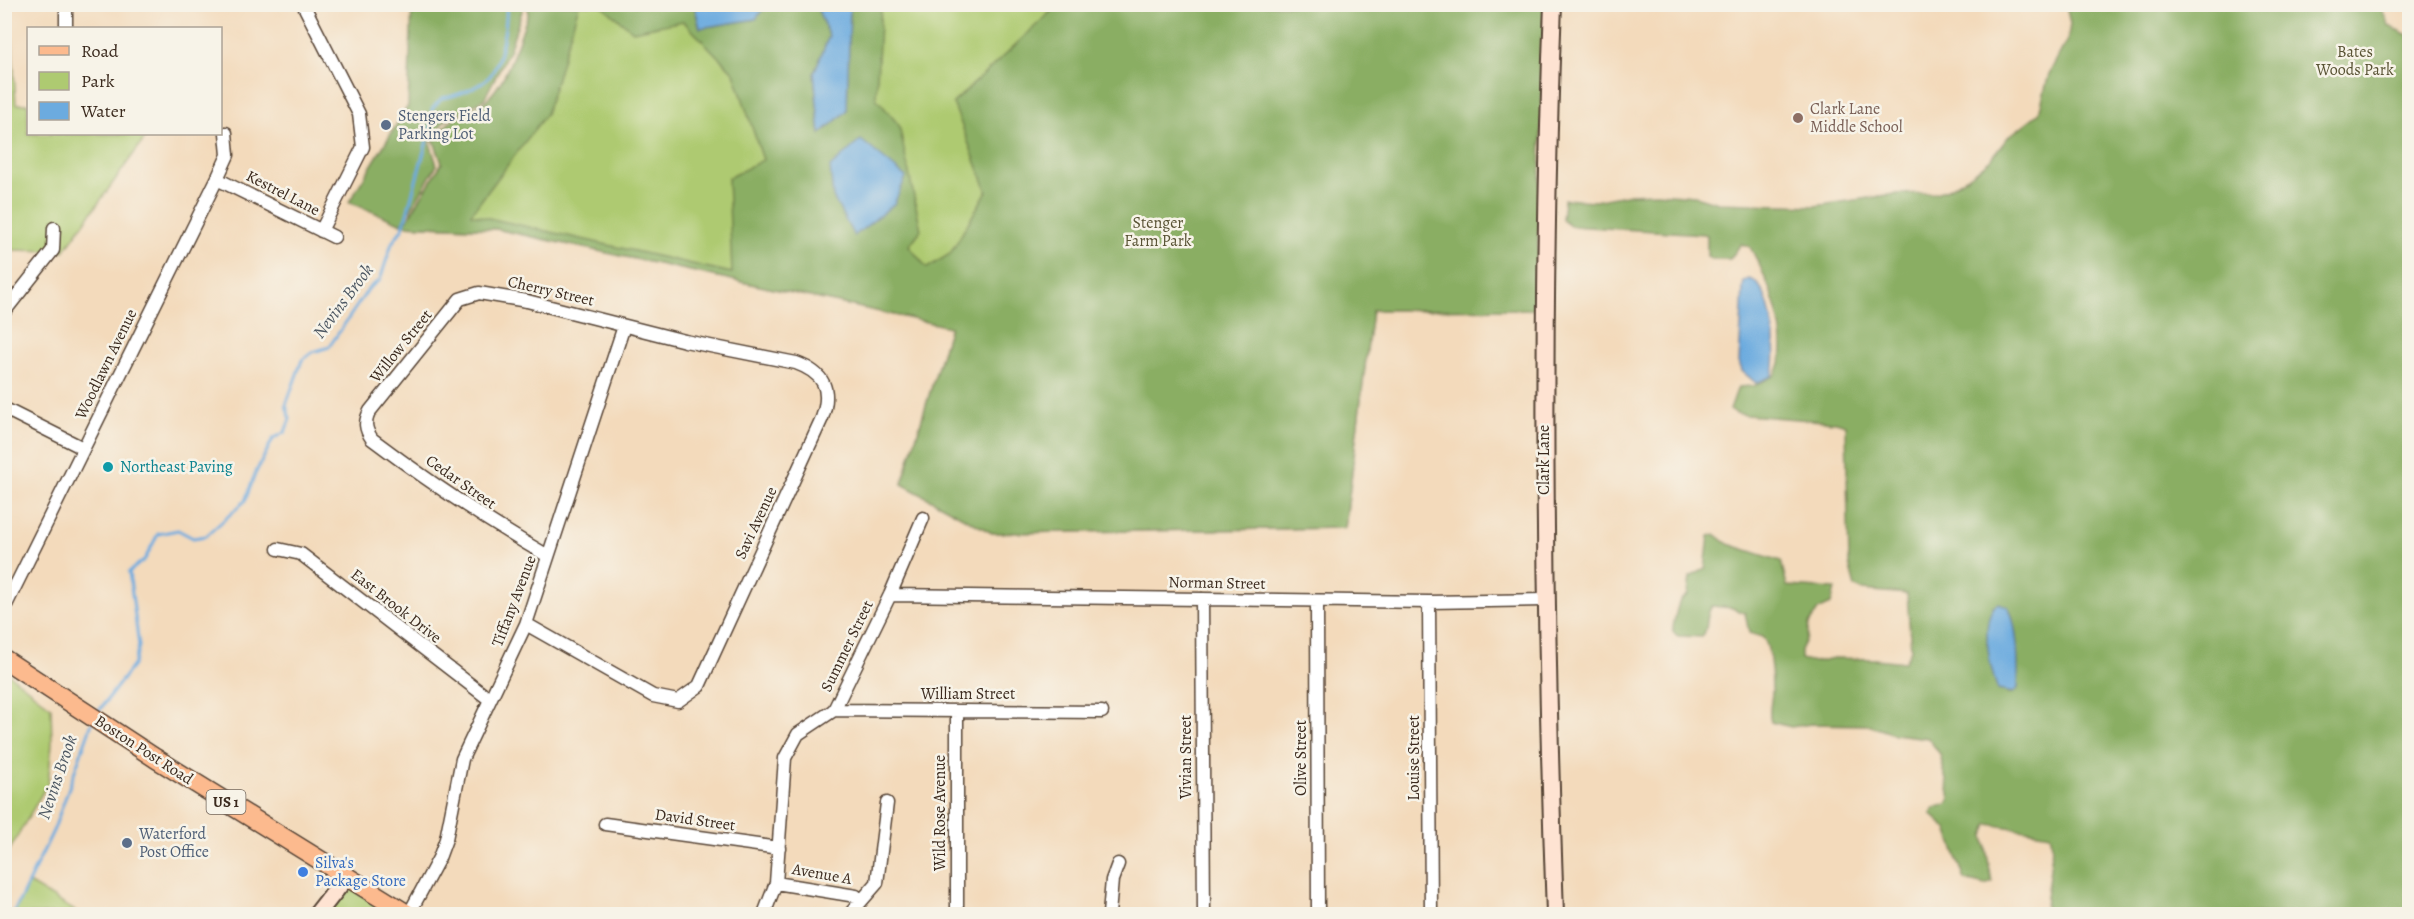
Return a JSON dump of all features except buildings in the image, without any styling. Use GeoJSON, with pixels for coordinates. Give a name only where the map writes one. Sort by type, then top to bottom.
{"type":"FeatureCollection","features":[{"type":"Feature","properties":{"kind":"main road","name":"Clark Lane"},"geometry":{"type":"LineString","coordinates":[[1553,4],[1545,328],[1544,600],[1555,915]]}},
{"type":"Feature","properties":{"kind":"main road","name":"Boston Post Road"},"geometry":{"type":"LineString","coordinates":[[4,659],[106,726],[408,915]]}},
{"type":"Feature","properties":{"kind":"main road"},"geometry":{"type":"LineString","coordinates":[[317,915],[346,877]]}},
{"type":"Feature","properties":{"kind":"street"},"geometry":{"type":"LineString","coordinates":[[66,4],[66,27]]}},
{"type":"Feature","properties":{"kind":"street"},"geometry":{"type":"LineString","coordinates":[[303,4],[359,114],[363,130],[363,147],[321,231]]}},
{"type":"Feature","properties":{"kind":"street","name":"Woodlawn Avenue"},"geometry":{"type":"LineString","coordinates":[[4,609],[217,179],[228,155],[226,133]]}},
{"type":"Feature","properties":{"kind":"street","name":"Kestrel Lane"},"geometry":{"type":"LineString","coordinates":[[217,179],[334,237]]}},
{"type":"Feature","properties":{"kind":"street"},"geometry":{"type":"LineString","coordinates":[[4,312],[53,250],[54,228]]}},
{"type":"Feature","properties":{"kind":"street","name":"Cherry Street"},"geometry":{"type":"LineString","coordinates":[[470,294],[488,293],[624,326]]}},
{"type":"Feature","properties":{"kind":"street","name":"Willow Street"},"geometry":{"type":"LineString","coordinates":[[365,424],[370,411],[422,345],[460,299],[470,294]]}},
{"type":"Feature","properties":{"kind":"street","name":"Tiffany Avenue"},"geometry":{"type":"LineString","coordinates":[[408,915],[439,858],[446,839],[462,759],[526,624],[624,326]]}},
{"type":"Feature","properties":{"kind":"street","name":"Savi Avenue"},"geometry":{"type":"LineString","coordinates":[[526,624],[653,696],[678,702],[689,695],[699,686],[822,418],[827,394],[824,383],[810,368],[624,326]]}},
{"type":"Feature","properties":{"kind":"street"},"geometry":{"type":"LineString","coordinates":[[5,409],[83,448]]}},
{"type":"Feature","properties":{"kind":"street","name":"Cedar Street"},"geometry":{"type":"LineString","coordinates":[[365,424],[372,439],[428,480],[487,522],[548,556]]}},
{"type":"Feature","properties":{"kind":"street","name":"Summer Street"},"geometry":{"type":"LineString","coordinates":[[764,915],[776,883],[785,758],[798,734],[834,710],[890,595],[923,518]]}},
{"type":"Feature","properties":{"kind":"street","name":"East Brook Drive"},"geometry":{"type":"LineString","coordinates":[[278,549],[301,554],[489,699]]}},
{"type":"Feature","properties":{"kind":"street","name":"Norman Street"},"geometry":{"type":"LineString","coordinates":[[890,595],[1429,602],[1544,600]]}},
{"type":"Feature","properties":{"kind":"street","name":"Vivian Street"},"geometry":{"type":"LineString","coordinates":[[1202,599],[1204,915]]}},
{"type":"Feature","properties":{"kind":"street","name":"Olive Street"},"geometry":{"type":"LineString","coordinates":[[1317,601],[1318,915]]}},
{"type":"Feature","properties":{"kind":"street","name":"Louise Street"},"geometry":{"type":"LineString","coordinates":[[1429,602],[1431,915]]}},
{"type":"Feature","properties":{"kind":"street","name":"William Street"},"geometry":{"type":"LineString","coordinates":[[834,710],[1102,712]]}},
{"type":"Feature","properties":{"kind":"street","name":"Wild Rose Avenue"},"geometry":{"type":"LineString","coordinates":[[957,711],[957,915]]}},
{"type":"Feature","properties":{"kind":"street"},"geometry":{"type":"LineString","coordinates":[[850,915],[877,883],[887,803]]}},
{"type":"Feature","properties":{"kind":"street","name":"David Street"},"geometry":{"type":"LineString","coordinates":[[606,824],[779,848]]}},
{"type":"Feature","properties":{"kind":"street"},"geometry":{"type":"LineString","coordinates":[[1109,915],[1112,880],[1118,864]]}},
{"type":"Feature","properties":{"kind":"street","name":"Avenue A"},"geometry":{"type":"LineString","coordinates":[[776,883],[856,896],[861,901]]}},
{"type":"Feature","properties":{"kind":"green space"},"geometry":{"type":"Polygon","coordinates":[[[412,5],[524,5],[509,51],[484,99],[443,122],[430,143],[437,165],[402,224],[349,202],[408,106],[412,5]]]}},
{"type":"Feature","properties":{"kind":"green space","name":"Stenger Farm Park"},"geometry":{"type":"Polygon","coordinates":[[[528,5],[1545,5],[1536,309],[1372,310],[1345,528],[992,533],[902,484],[950,327],[496,229],[404,225],[442,163],[434,141],[451,121],[484,102],[499,84],[511,62],[528,15],[528,5]]]}},
{"type":"Feature","properties":{"kind":"green space","name":"Stenger Farm Park"},"geometry":{"type":"Polygon","coordinates":[[[528,5],[579,5],[546,114],[471,214],[732,273],[728,178],[763,160],[734,73],[683,21],[633,31],[601,5],[694,5],[700,28],[755,19],[766,5],[816,5],[829,36],[814,73],[820,134],[847,111],[850,5],[881,5],[876,98],[899,125],[921,230],[909,246],[927,268],[950,254],[987,191],[953,103],[1058,5],[1545,5],[1536,309],[1372,310],[1345,528],[992,533],[902,484],[950,327],[496,229],[404,225],[442,163],[434,141],[451,121],[484,102],[499,84],[511,62],[528,15],[528,5]]]}},
{"type":"Feature","properties":{"kind":"green space","name":"Bates Woods Park"},"geometry":{"type":"Polygon","coordinates":[[[2066,5],[2380,5],[2389,26],[2410,36],[2409,914],[2045,914],[2052,851],[2050,834],[1988,824],[1984,836],[1992,882],[1985,885],[1965,880],[1947,829],[1931,814],[1934,808],[1947,804],[1950,798],[1940,754],[1928,738],[1894,734],[1868,725],[1811,724],[1791,727],[1771,722],[1772,683],[1769,653],[1762,637],[1749,633],[1745,613],[1732,608],[1712,606],[1702,637],[1678,636],[1673,632],[1679,603],[1688,594],[1690,577],[1705,569],[1709,536],[1715,534],[1728,544],[1781,561],[1787,586],[1835,589],[1831,604],[1818,610],[1809,624],[1807,638],[1801,650],[1801,659],[1814,662],[1834,658],[1905,662],[1911,650],[1907,594],[1862,590],[1855,587],[1849,564],[1846,425],[1836,422],[1746,415],[1730,409],[1738,387],[1754,386],[1775,375],[1780,362],[1782,346],[1771,292],[1750,247],[1741,244],[1730,259],[1712,259],[1707,256],[1707,235],[1704,234],[1570,226],[1562,220],[1564,199],[1595,201],[1630,194],[1657,193],[1695,196],[1718,203],[1815,206],[1895,194],[1935,193],[1948,189],[1971,175],[1992,158],[2008,137],[2039,113],[2049,74],[2068,38],[2070,24],[2066,5]],[[1993,607],[1987,644],[2007,694],[2013,693],[2018,688],[2011,613],[1993,607]]]}},
{"type":"Feature","properties":{"kind":"green space"},"geometry":{"type":"Polygon","coordinates":[[[4,39],[12,39],[16,104],[27,104],[27,135],[147,135],[64,251],[5,250],[4,39]]]}},
{"type":"Feature","properties":{"kind":"green space"},"geometry":{"type":"Polygon","coordinates":[[[5,671],[51,707],[52,744],[48,783],[5,858],[5,671]]]}},
{"type":"Feature","properties":{"kind":"green space"},"geometry":{"type":"Polygon","coordinates":[[[346,877],[403,914],[321,914],[346,877]]]}},
{"type":"Feature","properties":{"kind":"green space"},"geometry":{"type":"Polygon","coordinates":[[[30,884],[80,914],[14,914],[30,884]]]}},
{"type":"Feature","properties":{"kind":"water"},"geometry":{"type":"Polygon","coordinates":[[[694,4],[766,5],[756,19],[700,28],[694,4]]]}},
{"type":"Feature","properties":{"kind":"water"},"geometry":{"type":"Polygon","coordinates":[[[816,5],[850,5],[847,111],[820,134],[814,73],[829,36],[816,5]]]}},
{"type":"Feature","properties":{"kind":"water"},"geometry":{"type":"Polygon","coordinates":[[[861,140],[906,177],[894,204],[854,236],[833,197],[830,167],[861,140]]]}},
{"type":"Feature","properties":{"kind":"water"},"geometry":{"type":"Polygon","coordinates":[[[1749,279],[1757,283],[1763,292],[1772,321],[1774,337],[1775,353],[1772,376],[1756,383],[1742,371],[1739,362],[1743,287],[1744,281],[1749,279]]]}},
{"type":"Feature","properties":{"kind":"water"},"geometry":{"type":"Polygon","coordinates":[[[1998,603],[2008,606],[2016,635],[2018,688],[2013,693],[1998,690],[1989,657],[1988,620],[1998,603]]]}},
{"type":"Feature","properties":{"kind":"waterway","name":"Nevins Brook"},"geometry":{"type":"LineString","coordinates":[[98,712],[134,664],[139,646],[129,572],[145,559],[158,534],[178,530],[193,538],[206,536],[245,501],[255,474],[273,439],[285,432],[290,419],[286,405],[302,360],[313,352],[329,347],[369,288],[380,280],[392,243],[403,228],[431,126],[432,109],[442,98],[473,88],[489,77],[493,71],[502,42],[506,4]]}},
{"type":"Feature","properties":{"kind":"waterway","name":"Nevins Brook"},"geometry":{"type":"LineString","coordinates":[[13,914],[54,829],[92,723]]}},
{"type":"Feature","properties":{"kind":"place","name":"Clark Lane Middle School"},"geometry":{"type":"Point","coordinates":[1798,118]}},
{"type":"Feature","properties":{"kind":"place","name":"Stengers Field Parking Lot"},"geometry":{"type":"Point","coordinates":[386,125]}},
{"type":"Feature","properties":{"kind":"place","name":"Northeast Paving"},"geometry":{"type":"Point","coordinates":[108,467]}},
{"type":"Feature","properties":{"kind":"place","name":"Waterford Post Office"},"geometry":{"type":"Point","coordinates":[127,843]}},
{"type":"Feature","properties":{"kind":"place","name":"Silva's Package Store"},"geometry":{"type":"Point","coordinates":[303,872]}}]}
